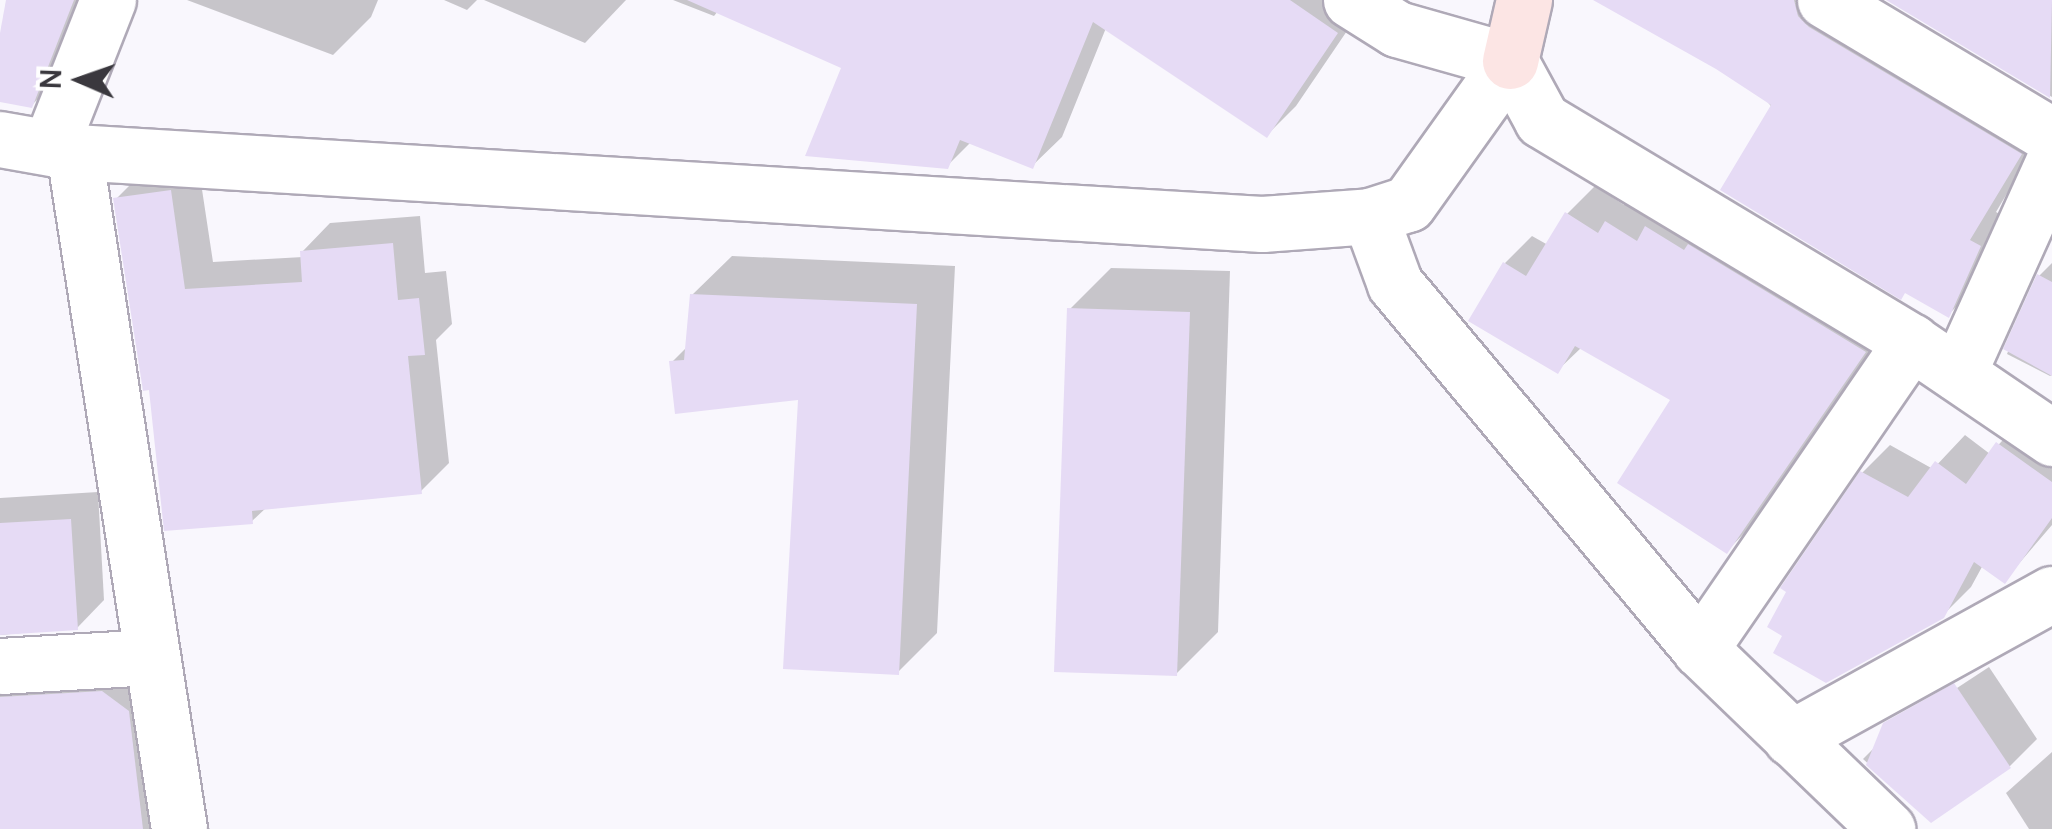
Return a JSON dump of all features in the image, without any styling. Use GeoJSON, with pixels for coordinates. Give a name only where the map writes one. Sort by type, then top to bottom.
{"type":"FeatureCollection","features":[{"type":"Feature","properties":{"kind":"street"},"geometry":{"type":"LineString","coordinates":[[108,0],[41,146],[152,658],[179,829]]}},
{"type":"Feature","properties":{"kind":"street"},"geometry":{"type":"LineString","coordinates":[[1351,0],[1397,30],[1510,61],[1542,120],[1911,342],[2052,438]]}},
{"type":"Feature","properties":{"kind":"street"},"geometry":{"type":"LineString","coordinates":[[41,146],[1262,224],[1370,216],[1408,204],[1510,61],[1524,0]]}},
{"type":"Feature","properties":{"kind":"street"},"geometry":{"type":"LineString","coordinates":[[1825,0],[2052,136]]}},
{"type":"Feature","properties":{"kind":"street"},"geometry":{"type":"LineString","coordinates":[[1958,374],[2052,166]]}},
{"type":"Feature","properties":{"kind":"street"},"geometry":{"type":"LineString","coordinates":[[1370,216],[1395,284],[1700,650],[1886,829]]}},
{"type":"Feature","properties":{"kind":"street"},"geometry":{"type":"LineString","coordinates":[[1700,650],[1911,342]]}},
{"type":"Feature","properties":{"kind":"street"},"geometry":{"type":"LineString","coordinates":[[1792,738],[2052,594]]}},
{"type":"Feature","properties":{"kind":"street"},"geometry":{"type":"LineString","coordinates":[[0,666],[152,658]]}},
{"type":"Feature","properties":{"kind":"building"},"geometry":{"type":"Polygon","coordinates":[[[6,0],[74,0],[32,108],[0,102],[0,33],[6,0]]]}},
{"type":"Feature","properties":{"kind":"building"},"geometry":{"type":"Polygon","coordinates":[[[687,0],[1290,0],[1338,33],[1267,138],[1093,22],[1033,169],[960,140],[948,169],[805,156],[841,68],[687,0]]]}},
{"type":"Feature","properties":{"kind":"building"},"geometry":{"type":"Polygon","coordinates":[[[1593,0],[1794,0],[1798,16],[1809,27],[2022,154],[1970,240],[1981,246],[1949,318],[1905,293],[1901,300],[1720,190],[1771,105],[1716,69],[1593,0]]]}},
{"type":"Feature","properties":{"kind":"building"},"geometry":{"type":"Polygon","coordinates":[[[1886,0],[2052,0],[2050,98],[1886,0]]]}},
{"type":"Feature","properties":{"kind":"building"},"geometry":{"type":"Polygon","coordinates":[[[171,190],[185,289],[302,282],[300,251],[393,243],[398,300],[419,298],[425,355],[408,356],[422,494],[252,511],[253,524],[164,531],[149,390],[143,391],[113,198],[171,190]]]}},
{"type":"Feature","properties":{"kind":"building"},"geometry":{"type":"Polygon","coordinates":[[[1565,212],[1598,233],[1605,221],[1637,241],[1645,226],[1684,250],[1688,244],[1866,352],[1727,554],[1617,483],[1670,400],[1575,346],[1558,374],[1468,321],[1503,262],[1526,276],[1565,212]]]}},
{"type":"Feature","properties":{"kind":"building"},"geometry":{"type":"Polygon","coordinates":[[[2037,274],[2052,282],[2052,376],[2003,349],[2037,274]]]}},
{"type":"Feature","properties":{"kind":"building"},"geometry":{"type":"Polygon","coordinates":[[[690,294],[917,304],[899,675],[783,669],[798,400],[675,414],[669,361],[684,360],[690,294]]]}},
{"type":"Feature","properties":{"kind":"building"},"geometry":{"type":"Polygon","coordinates":[[[1067,308],[1190,312],[1177,676],[1054,672],[1067,308]]]}},
{"type":"Feature","properties":{"kind":"building"},"geometry":{"type":"Polygon","coordinates":[[[1996,442],[2052,482],[2052,518],[2005,584],[1974,562],[1944,618],[1826,683],[1773,653],[1782,636],[1767,627],[1786,592],[1780,588],[1860,471],[1908,497],[1935,461],[1966,484],[1996,442]]]}},
{"type":"Feature","properties":{"kind":"building"},"geometry":{"type":"Polygon","coordinates":[[[71,519],[78,630],[0,635],[0,523],[71,519]]]}},
{"type":"Feature","properties":{"kind":"building"},"geometry":{"type":"Polygon","coordinates":[[[1954,683],[2011,768],[1931,823],[1866,765],[1883,723],[1954,683]]]}},
{"type":"Feature","properties":{"kind":"building"},"geometry":{"type":"Polygon","coordinates":[[[102,691],[129,711],[143,829],[0,829],[0,697],[102,691]]]}}]}
